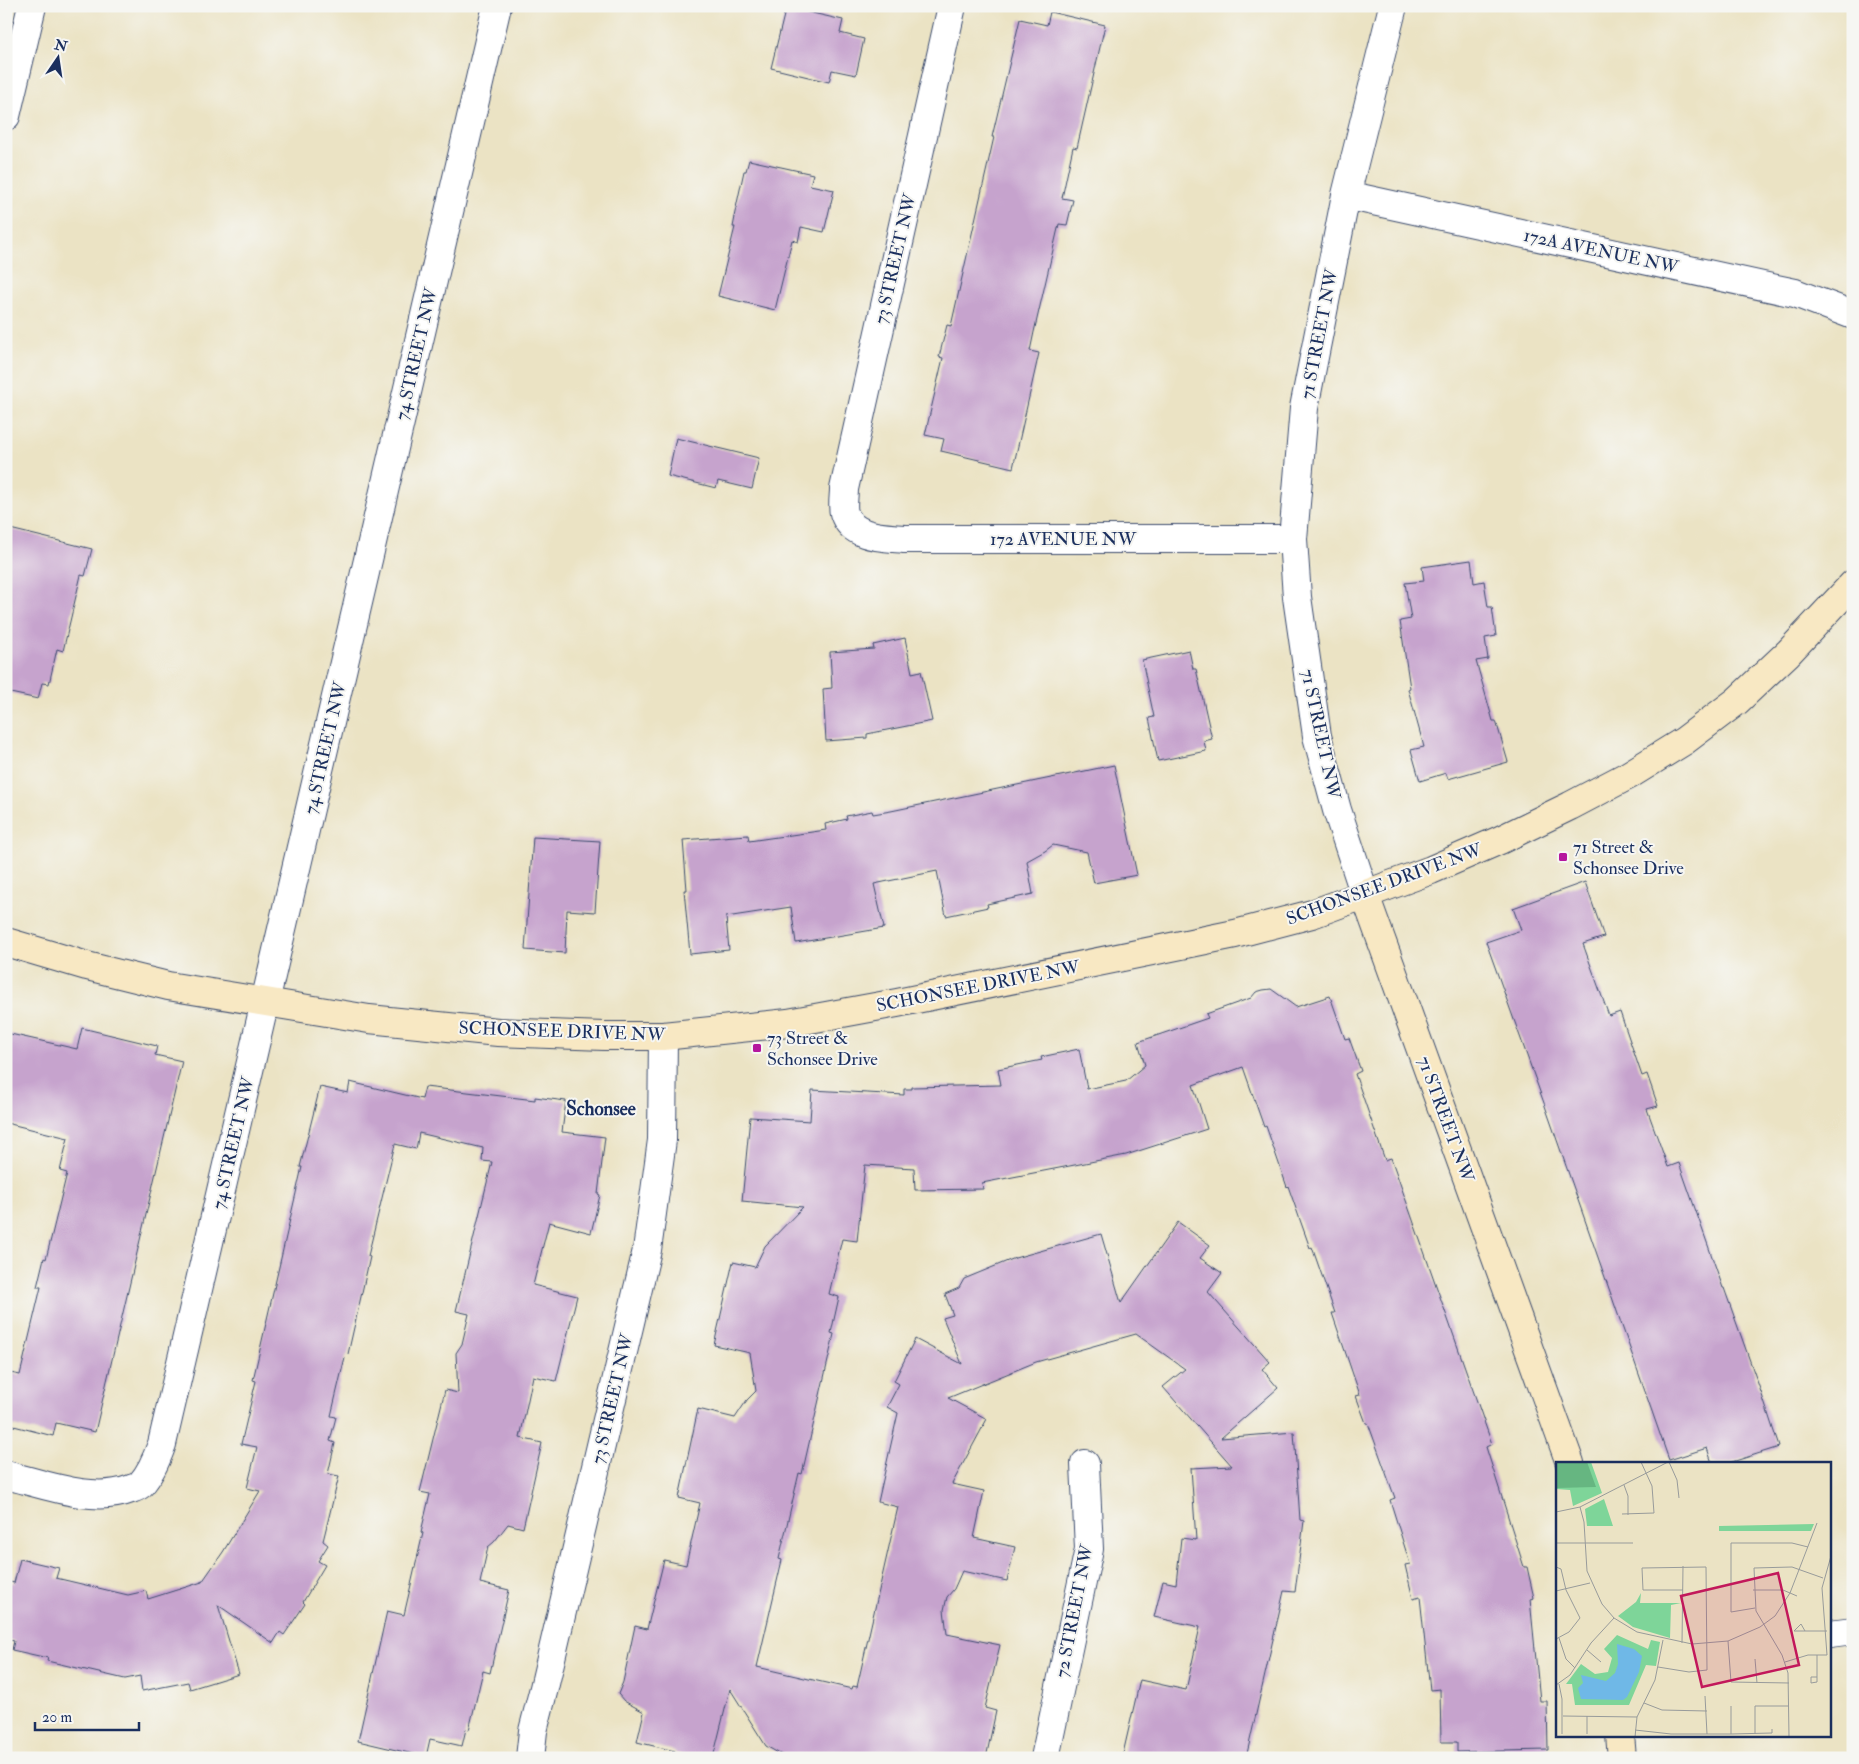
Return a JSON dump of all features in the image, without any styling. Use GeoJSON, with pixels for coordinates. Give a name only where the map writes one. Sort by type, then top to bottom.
{"type":"FeatureCollection","features":[{"type":"Feature","properties":{"kind":"street"},"geometry":{"type":"LineString","coordinates":[[6,116],[32,6]]}},
{"type":"Feature","properties":{"kind":"street","name":"74 STREET NW"},"geometry":{"type":"LineString","coordinates":[[6,1475],[76,1492],[97,1495],[121,1493],[140,1486],[154,1465],[162,1444],[497,6]]}},
{"type":"Feature","properties":{"kind":"street","name":"73 STREET NW"},"geometry":{"type":"LineString","coordinates":[[844,512],[844,489],[851,455],[952,6]]}},
{"type":"Feature","properties":{"kind":"street","name":"71 STREET NW"},"geometry":{"type":"LineString","coordinates":[[1393,6],[1346,195],[1304,408],[1293,539],[1296,597],[1317,736],[1337,810],[1365,895],[1570,1462]]}},
{"type":"Feature","properties":{"kind":"street","name":"172A AVENUE NW"},"geometry":{"type":"LineString","coordinates":[[1346,195],[1795,293],[1853,315]]}},
{"type":"Feature","properties":{"kind":"street","name":"172 AVENUE NW"},"geometry":{"type":"LineString","coordinates":[[844,512],[854,529],[878,537],[1293,539]]}},
{"type":"Feature","properties":{"kind":"street","name":"SCHONSEE DRIVE NW"},"geometry":{"type":"LineString","coordinates":[[6,942],[88,966],[168,986],[369,1018],[498,1032],[663,1036],[788,1023],[907,1001],[1235,934],[1312,914],[1431,870],[1500,840],[1629,775],[1684,741],[1737,701],[1788,653],[1853,584]]}},
{"type":"Feature","properties":{"kind":"street","name":"73 STREET NW"},"geometry":{"type":"LineString","coordinates":[[530,1758],[533,1731],[647,1250],[662,1140],[663,1036]]}},
{"type":"Feature","properties":{"kind":"street","name":"72 STREET NW"},"geometry":{"type":"LineString","coordinates":[[1045,1758],[1089,1549],[1085,1464]]}},
{"type":"Feature","properties":{"kind":"street"},"geometry":{"type":"LineString","coordinates":[[1832,1634],[1853,1631]]}},
{"type":"Feature","properties":{"kind":"street"},"geometry":{"type":"LineString","coordinates":[[1620,1736],[1622,1758]]}},
{"type":"Feature","properties":{"kind":"building"},"geometry":{"type":"Polygon","coordinates":[[[786,7],[843,20],[840,33],[864,39],[856,75],[832,70],[829,82],[771,68],[786,7]]]}},
{"type":"Feature","properties":{"kind":"building"},"geometry":{"type":"Polygon","coordinates":[[[1050,12],[1105,25],[1077,148],[1073,147],[1062,198],[1073,200],[1067,225],[1059,224],[1030,351],[1039,353],[1013,468],[941,451],[944,439],[925,435],[943,358],[939,357],[947,325],[951,326],[1020,19],[1047,25],[1050,12]]]}},
{"type":"Feature","properties":{"kind":"building"},"geometry":{"type":"Polygon","coordinates":[[[749,160],[813,174],[810,185],[834,190],[824,232],[801,227],[798,242],[792,240],[775,310],[718,296],[735,227],[733,227],[734,217],[744,171],[746,171],[749,160]]]}},
{"type":"Feature","properties":{"kind":"building"},"geometry":{"type":"Polygon","coordinates":[[[676,438],[759,458],[752,489],[718,481],[716,488],[668,476],[676,438]]]}},
{"type":"Feature","properties":{"kind":"building"},"geometry":{"type":"Polygon","coordinates":[[[6,528],[92,549],[85,576],[81,575],[63,651],[57,649],[49,684],[42,683],[38,699],[6,692],[6,528]]]}},
{"type":"Feature","properties":{"kind":"building"},"geometry":{"type":"Polygon","coordinates":[[[1471,560],[1474,583],[1484,581],[1488,607],[1492,607],[1496,636],[1485,638],[1488,659],[1476,661],[1493,721],[1496,721],[1508,762],[1448,779],[1446,773],[1420,781],[1411,750],[1424,747],[1408,689],[1410,688],[1400,621],[1411,619],[1405,583],[1424,581],[1422,567],[1471,560]]]}},
{"type":"Feature","properties":{"kind":"building"},"geometry":{"type":"Polygon","coordinates":[[[905,638],[912,673],[921,671],[932,721],[867,734],[867,738],[826,741],[823,689],[832,688],[830,652],[874,649],[873,645],[905,638]]]}},
{"type":"Feature","properties":{"kind":"building"},"geometry":{"type":"Polygon","coordinates":[[[1189,650],[1193,669],[1196,669],[1212,739],[1204,741],[1206,751],[1158,761],[1149,718],[1154,717],[1142,660],[1189,650]]]}},
{"type":"Feature","properties":{"kind":"building"},"geometry":{"type":"Polygon","coordinates":[[[1114,765],[1137,875],[1094,883],[1087,852],[1053,845],[1027,861],[1033,894],[987,904],[988,907],[946,916],[937,871],[874,884],[884,928],[796,943],[791,907],[726,917],[729,950],[690,954],[684,890],[687,890],[683,840],[748,835],[749,841],[826,830],[825,824],[847,819],[846,816],[872,811],[873,814],[891,811],[1114,765]]]}},
{"type":"Feature","properties":{"kind":"building"},"geometry":{"type":"Polygon","coordinates":[[[533,837],[600,841],[595,912],[567,910],[565,953],[525,950],[533,837]]]}},
{"type":"Feature","properties":{"kind":"building"},"geometry":{"type":"Polygon","coordinates":[[[1585,882],[1604,937],[1583,944],[1609,1016],[1620,1012],[1642,1076],[1647,1074],[1658,1106],[1647,1109],[1668,1167],[1679,1163],[1779,1447],[1732,1462],[1712,1462],[1707,1448],[1669,1460],[1486,942],[1521,930],[1513,908],[1585,882]]]}},
{"type":"Feature","properties":{"kind":"building"},"geometry":{"type":"Polygon","coordinates":[[[1271,989],[1296,1007],[1330,996],[1345,1039],[1349,1038],[1361,1071],[1355,1074],[1385,1160],[1391,1158],[1492,1444],[1486,1447],[1524,1567],[1527,1567],[1534,1598],[1530,1599],[1540,1701],[1547,1701],[1548,1750],[1457,1752],[1457,1742],[1441,1742],[1440,1689],[1430,1690],[1420,1597],[1413,1599],[1405,1565],[1410,1564],[1390,1500],[1395,1498],[1368,1423],[1366,1423],[1356,1396],[1360,1395],[1332,1313],[1335,1313],[1312,1247],[1310,1248],[1243,1067],[1193,1085],[1207,1129],[1126,1155],[982,1183],[983,1189],[915,1190],[914,1168],[865,1165],[857,1241],[842,1239],[829,1294],[839,1297],[831,1333],[834,1334],[802,1474],[799,1473],[779,1559],[782,1560],[757,1667],[852,1689],[853,1686],[857,1687],[898,1507],[878,1502],[898,1413],[887,1407],[899,1384],[894,1381],[915,1339],[962,1364],[943,1318],[953,1315],[945,1294],[959,1288],[964,1279],[1015,1258],[1101,1234],[1121,1303],[1178,1222],[1210,1245],[1200,1258],[1222,1273],[1208,1292],[1270,1362],[1262,1369],[1278,1388],[1221,1438],[1294,1432],[1300,1520],[1304,1521],[1295,1592],[1284,1591],[1246,1758],[1122,1758],[1140,1680],[1186,1690],[1200,1627],[1154,1617],[1163,1581],[1176,1584],[1181,1538],[1196,1540],[1191,1468],[1232,1466],[1163,1387],[1185,1369],[1136,1334],[1036,1362],[948,1398],[987,1419],[952,1484],[984,1491],[974,1538],[1015,1547],[1007,1581],[962,1571],[954,1589],[947,1597],[944,1610],[947,1634],[1000,1645],[985,1708],[996,1711],[986,1758],[787,1758],[766,1746],[730,1689],[713,1758],[693,1758],[675,1753],[675,1751],[637,1742],[644,1712],[624,1701],[618,1694],[623,1682],[635,1626],[647,1629],[664,1560],[686,1565],[700,1503],[679,1498],[698,1409],[735,1418],[747,1400],[756,1391],[750,1353],[714,1345],[733,1262],[755,1267],[765,1246],[803,1207],[742,1201],[750,1117],[810,1121],[812,1090],[904,1095],[904,1089],[912,1089],[912,1087],[1001,1085],[998,1069],[1042,1060],[1041,1057],[1079,1049],[1087,1089],[1126,1081],[1145,1065],[1138,1042],[1208,1018],[1206,1014],[1251,998],[1256,992],[1271,989]]]}},
{"type":"Feature","properties":{"kind":"building"},"geometry":{"type":"Polygon","coordinates":[[[82,1028],[157,1046],[155,1055],[182,1061],[95,1432],[56,1423],[53,1436],[6,1424],[6,1372],[20,1375],[41,1287],[37,1287],[44,1258],[46,1259],[67,1173],[60,1171],[68,1138],[6,1123],[6,1033],[77,1049],[82,1028]]]}},
{"type":"Feature","properties":{"kind":"building"},"geometry":{"type":"Polygon","coordinates":[[[350,1082],[422,1099],[425,1087],[535,1100],[535,1097],[566,1101],[562,1132],[605,1137],[598,1194],[600,1195],[591,1233],[549,1222],[533,1285],[577,1296],[556,1381],[533,1376],[520,1438],[542,1443],[523,1528],[508,1524],[488,1547],[480,1583],[509,1590],[490,1673],[483,1671],[469,1730],[466,1729],[462,1746],[430,1739],[426,1757],[358,1741],[387,1611],[404,1615],[430,1494],[420,1492],[445,1390],[458,1393],[456,1353],[462,1344],[469,1314],[456,1311],[492,1162],[482,1161],[483,1148],[419,1133],[416,1149],[395,1144],[368,1256],[370,1257],[348,1354],[345,1357],[331,1416],[336,1417],[330,1441],[335,1443],[328,1474],[339,1476],[323,1541],[328,1545],[318,1561],[325,1565],[303,1602],[305,1604],[284,1635],[280,1632],[273,1643],[218,1605],[239,1674],[190,1689],[188,1682],[142,1691],[140,1676],[125,1679],[47,1661],[48,1658],[12,1650],[14,1641],[6,1639],[6,1581],[14,1583],[20,1559],[59,1568],[56,1578],[128,1595],[146,1591],[148,1599],[202,1582],[223,1552],[260,1491],[247,1488],[257,1447],[241,1444],[256,1381],[253,1380],[302,1167],[300,1167],[320,1087],[348,1093],[350,1082]]]}},
{"type":"Feature","properties":{"kind":"place","name":"71 Street & Schonsee Drive"},"geometry":{"type":"Point","coordinates":[1563,857]}},
{"type":"Feature","properties":{"kind":"place","name":"73 Street & Schonsee Drive"},"geometry":{"type":"Point","coordinates":[757,1048]}},
{"type":"Feature","properties":{"kind":"district","name":"Schonsee"},"geometry":{"type":"Point","coordinates":[601,1108]}}]}
